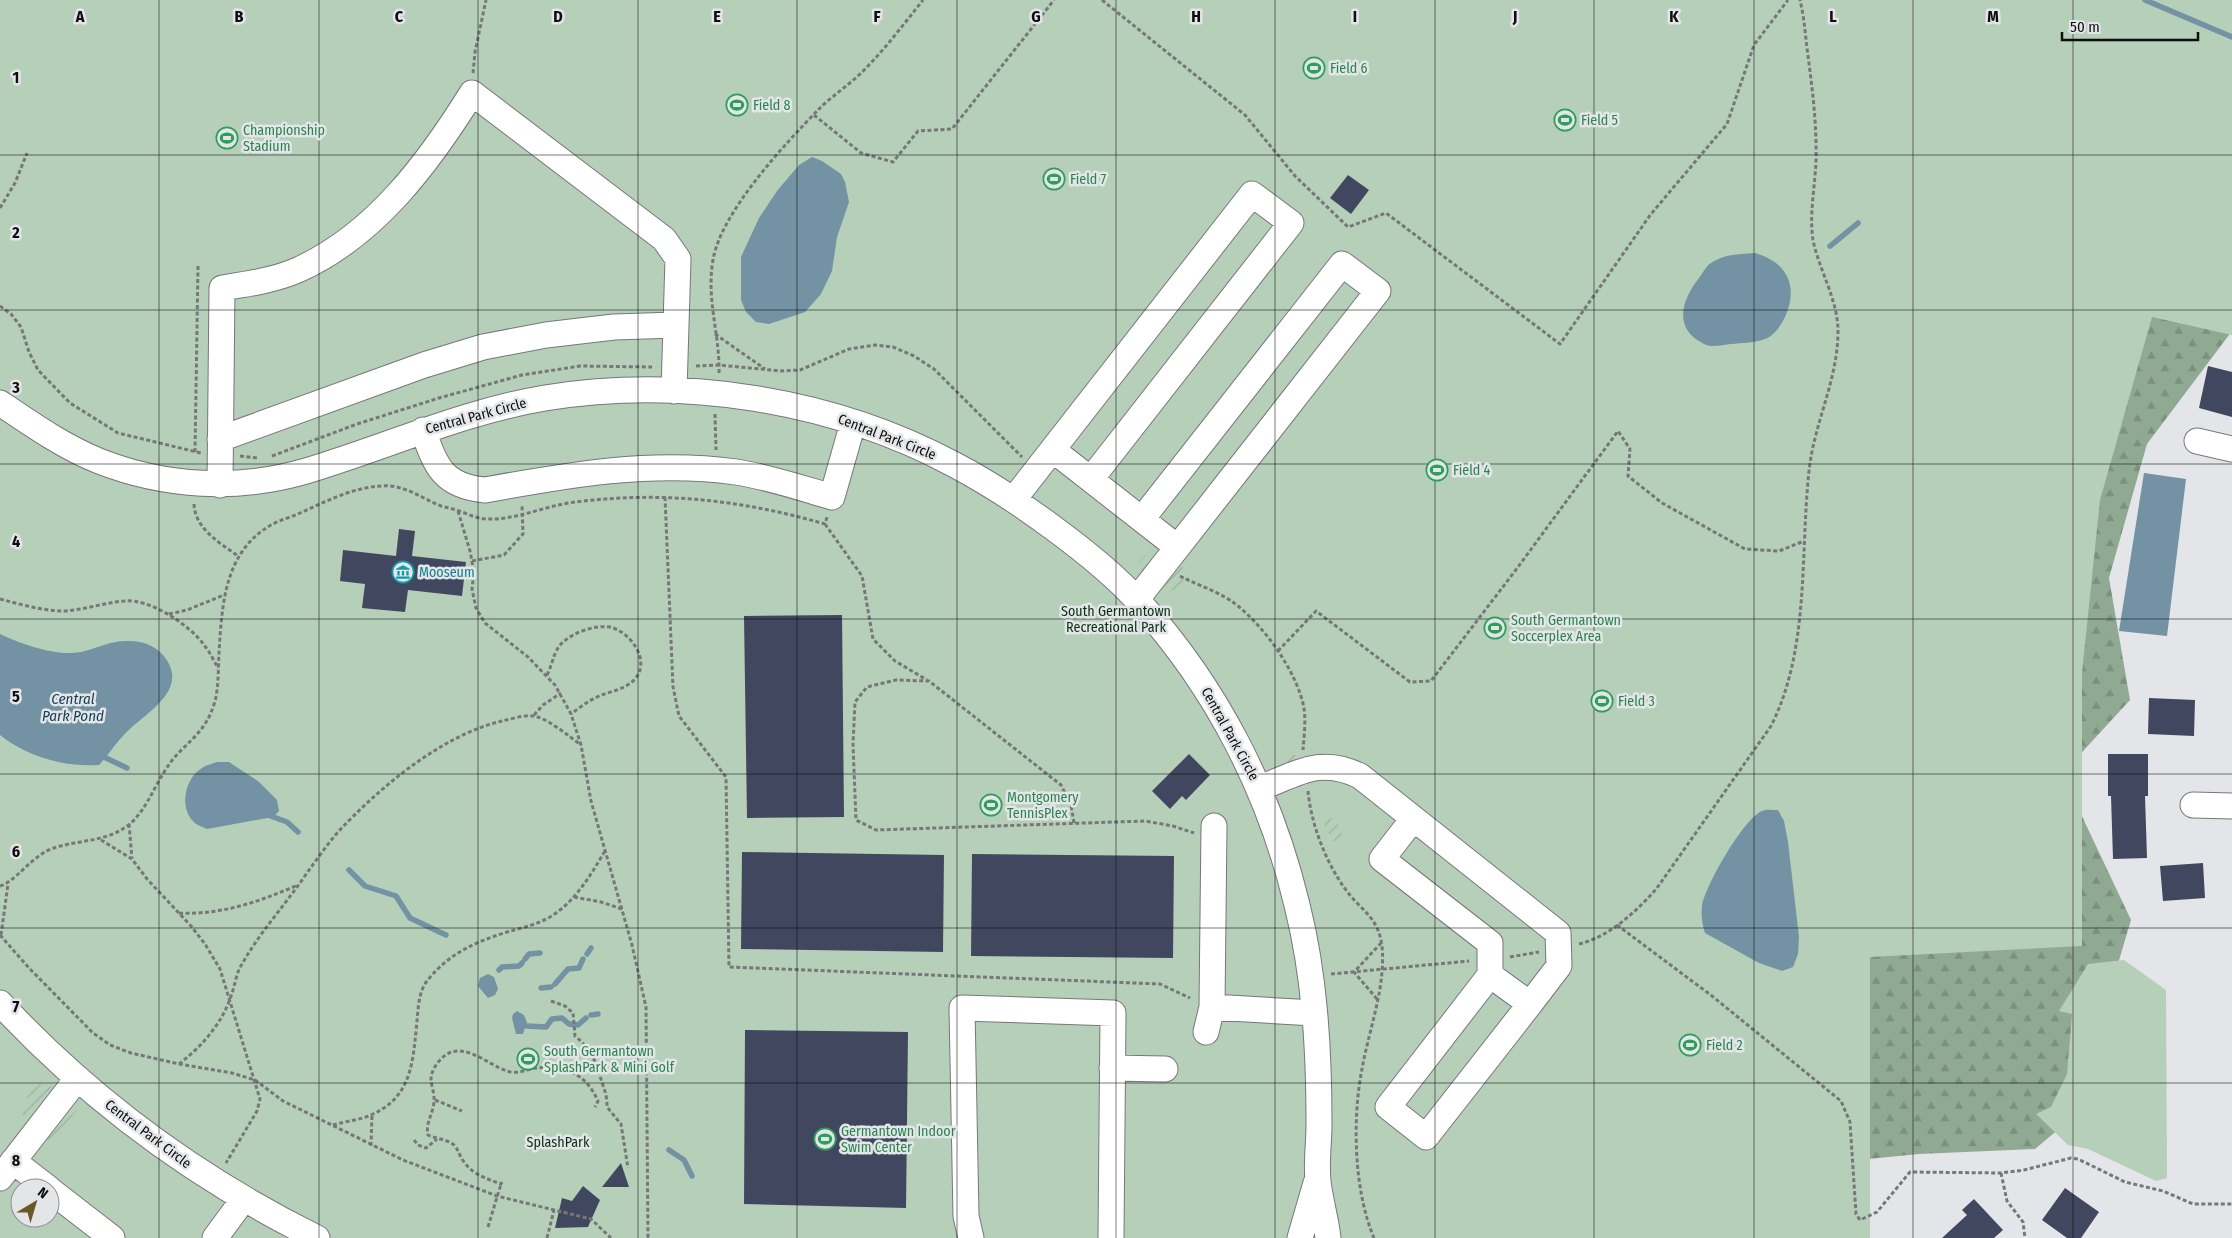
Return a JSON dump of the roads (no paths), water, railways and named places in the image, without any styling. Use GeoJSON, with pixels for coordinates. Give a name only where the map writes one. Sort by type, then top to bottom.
{"type":"FeatureCollection","features":[{"type":"Feature","properties":{"kind":"street"},"geometry":{"type":"LineString","coordinates":[[220,485],[222,288],[247,284],[298,269],[344,243],[383,210],[416,173],[446,134],[472,93],[664,239],[678,259],[674,391]]}},
{"type":"Feature","properties":{"kind":"street"},"geometry":{"type":"LineString","coordinates":[[1014,499],[1252,194],[1290,223],[1091,479]]}},
{"type":"Feature","properties":{"kind":"street"},"geometry":{"type":"LineString","coordinates":[[1137,599],[1378,291],[1342,264],[1142,520]]}},
{"type":"Feature","properties":{"kind":"street"},"geometry":{"type":"LineString","coordinates":[[220,447],[424,365],[483,347],[546,335],[614,327],[676,325]]}},
{"type":"Feature","properties":{"kind":"street","name":"Central Park Circle"},"geometry":{"type":"LineString","coordinates":[[0,403],[55,438],[96,460],[130,471],[170,480],[220,485],[261,482],[305,472],[423,430],[484,411],[546,398],[615,391],[674,391],[718,394],[790,406],[853,422],[909,443],[954,464],[1014,499],[1087,553],[1137,599],[1180,651],[1220,711],[1260,788],[1283,854],[1298,908],[1310,975],[1314,1013],[1319,1125],[1317,1178],[1328,1238]]}},
{"type":"Feature","properties":{"kind":"street"},"geometry":{"type":"LineString","coordinates":[[423,430],[434,462],[444,475],[456,484],[469,488],[485,490],[616,469],[667,468],[735,472],[785,483],[832,497],[853,422]]}},
{"type":"Feature","properties":{"kind":"street"},"geometry":{"type":"LineString","coordinates":[[2197,441],[2232,449]]}},
{"type":"Feature","properties":{"kind":"street"},"geometry":{"type":"LineString","coordinates":[[1052,450],[1142,520],[1170,557]]}},
{"type":"Feature","properties":{"kind":"street"},"geometry":{"type":"LineString","coordinates":[[1260,788],[1315,767],[1332,766],[1344,768],[1360,776],[1413,818],[1558,933],[1559,966],[1426,1137],[1388,1107],[1490,967],[1490,943],[1382,859],[1413,818]]}},
{"type":"Feature","properties":{"kind":"street"},"geometry":{"type":"LineString","coordinates":[[2193,805],[2232,806]]}},
{"type":"Feature","properties":{"kind":"street"},"geometry":{"type":"LineString","coordinates":[[1206,1032],[1212,1007],[1214,833]]}},
{"type":"Feature","properties":{"kind":"street"},"geometry":{"type":"LineString","coordinates":[[1490,967],[1530,1004]]}},
{"type":"Feature","properties":{"kind":"street","name":"Central Park Circle"},"geometry":{"type":"LineString","coordinates":[[0,1003],[77,1079],[126,1120],[243,1200],[317,1238]]}},
{"type":"Feature","properties":{"kind":"street"},"geometry":{"type":"LineString","coordinates":[[1212,1007],[1314,1013]]}},
{"type":"Feature","properties":{"kind":"street"},"geometry":{"type":"LineString","coordinates":[[971,1238],[966,1216],[962,1008],[1112,1013],[1111,1238]]}},
{"type":"Feature","properties":{"kind":"street"},"geometry":{"type":"LineString","coordinates":[[1112,1068],[1165,1069]]}},
{"type":"Feature","properties":{"kind":"street"},"geometry":{"type":"LineString","coordinates":[[26,1178],[7,1169],[77,1079]]}},
{"type":"Feature","properties":{"kind":"street","name":"Central Park Circle"},"geometry":{"type":"LineString","coordinates":[[1300,1238],[1317,1178]]}},
{"type":"Feature","properties":{"kind":"street"},"geometry":{"type":"LineString","coordinates":[[60,1198],[112,1238]]}},
{"type":"Feature","properties":{"kind":"street"},"geometry":{"type":"LineString","coordinates":[[216,1238],[243,1200]]}},
{"type":"Feature","properties":{"kind":"water"},"geometry":{"type":"Polygon","coordinates":[[[812,157],[822,161],[841,174],[845,182],[849,202],[837,237],[832,271],[821,294],[805,312],[769,324],[756,322],[746,312],[741,300],[741,257],[759,218],[777,191],[799,165],[812,157]]]}},
{"type":"Feature","properties":{"kind":"water"},"geometry":{"type":"Polygon","coordinates":[[[1755,253],[1775,262],[1787,277],[1790,286],[1789,306],[1779,327],[1768,338],[1752,342],[1710,346],[1694,338],[1684,323],[1684,305],[1706,268],[1716,260],[1727,256],[1755,253]]]}},
{"type":"Feature","properties":{"kind":"water"},"geometry":{"type":"Polygon","coordinates":[[[2144,473],[2186,479],[2167,636],[2119,631],[2144,473]]]}},
{"type":"Feature","properties":{"kind":"water","name":"Central Park Pond"},"geometry":{"type":"Polygon","coordinates":[[[0,634],[18,642],[61,653],[81,652],[116,642],[129,641],[152,646],[163,655],[171,668],[172,680],[169,691],[152,710],[123,736],[99,765],[59,762],[34,755],[0,735],[0,634]]]}},
{"type":"Feature","properties":{"kind":"water"},"geometry":{"type":"Polygon","coordinates":[[[217,762],[229,762],[258,781],[277,800],[279,811],[273,817],[207,829],[194,822],[186,808],[185,801],[188,785],[196,773],[205,766],[217,762]]]}},
{"type":"Feature","properties":{"kind":"water"},"geometry":{"type":"Polygon","coordinates":[[[1778,810],[1784,821],[1788,842],[1799,937],[1798,954],[1793,967],[1782,971],[1759,963],[1705,933],[1702,923],[1702,906],[1705,896],[1726,854],[1736,839],[1754,816],[1762,811],[1778,810]]]}},
{"type":"Feature","properties":{"kind":"water"},"geometry":{"type":"Polygon","coordinates":[[[488,974],[494,977],[498,989],[495,995],[488,998],[478,986],[480,978],[488,974]]]}},
{"type":"Feature","properties":{"kind":"water"},"geometry":{"type":"Polygon","coordinates":[[[517,1011],[524,1015],[527,1022],[523,1034],[516,1034],[512,1018],[513,1014],[517,1011]]]}},
{"type":"Feature","properties":{"kind":"waterway"},"geometry":{"type":"LineString","coordinates":[[2145,0],[2232,37]]}},
{"type":"Feature","properties":{"kind":"waterway"},"geometry":{"type":"LineString","coordinates":[[1830,246],[1858,223]]}},
{"type":"Feature","properties":{"kind":"waterway"},"geometry":{"type":"LineString","coordinates":[[106,758],[127,768]]}},
{"type":"Feature","properties":{"kind":"waterway"},"geometry":{"type":"LineString","coordinates":[[268,815],[287,822],[298,832]]}},
{"type":"Feature","properties":{"kind":"waterway"},"geometry":{"type":"LineString","coordinates":[[349,870],[365,886],[396,896],[410,918],[446,935]]}},
{"type":"Feature","properties":{"kind":"waterway"},"geometry":{"type":"LineString","coordinates":[[587,954],[591,948]]}},
{"type":"Feature","properties":{"kind":"waterway"},"geometry":{"type":"LineString","coordinates":[[525,959],[529,954],[540,953]]}},
{"type":"Feature","properties":{"kind":"waterway"},"geometry":{"type":"LineString","coordinates":[[555,984],[568,969],[579,968],[583,959]]}},
{"type":"Feature","properties":{"kind":"waterway"},"geometry":{"type":"LineString","coordinates":[[499,970],[502,967],[519,966],[522,963]]}},
{"type":"Feature","properties":{"kind":"waterway"},"geometry":{"type":"LineString","coordinates":[[541,988],[551,987]]}},
{"type":"Feature","properties":{"kind":"waterway"},"geometry":{"type":"LineString","coordinates":[[591,1015],[598,1014]]}},
{"type":"Feature","properties":{"kind":"waterway"},"geometry":{"type":"LineString","coordinates":[[527,1026],[546,1027],[552,1019],[562,1018],[569,1024],[578,1025],[586,1018]]}},
{"type":"Feature","properties":{"kind":"waterway"},"geometry":{"type":"LineString","coordinates":[[669,1150],[684,1160],[692,1176]]}},
{"type":"Feature","properties":{"kind":"place","name":"Field 6"},"geometry":{"type":"Point","coordinates":[1314,68]}},
{"type":"Feature","properties":{"kind":"place","name":"Field 8"},"geometry":{"type":"Point","coordinates":[737,105]}},
{"type":"Feature","properties":{"kind":"place","name":"Field 5"},"geometry":{"type":"Point","coordinates":[1565,120]}},
{"type":"Feature","properties":{"kind":"place","name":"Championship Stadium"},"geometry":{"type":"Point","coordinates":[227,138]}},
{"type":"Feature","properties":{"kind":"place","name":"Field 7"},"geometry":{"type":"Point","coordinates":[1054,179]}},
{"type":"Feature","properties":{"kind":"place","name":"Field 4"},"geometry":{"type":"Point","coordinates":[1437,470]}},
{"type":"Feature","properties":{"kind":"place","name":"Mooseum"},"geometry":{"type":"Point","coordinates":[403,572]}},
{"type":"Feature","properties":{"kind":"place","name":"South Germantown Soccerplex Area"},"geometry":{"type":"Point","coordinates":[1495,628]}},
{"type":"Feature","properties":{"kind":"place","name":"Field 3"},"geometry":{"type":"Point","coordinates":[1602,701]}},
{"type":"Feature","properties":{"kind":"place","name":"Montgomery TennisPlex"},"geometry":{"type":"Point","coordinates":[991,805]}},
{"type":"Feature","properties":{"kind":"place","name":"Field 2"},"geometry":{"type":"Point","coordinates":[1690,1045]}},
{"type":"Feature","properties":{"kind":"place","name":"South Germantown SplashPark & Mini Golf"},"geometry":{"type":"Point","coordinates":[528,1059]}},
{"type":"Feature","properties":{"kind":"place","name":"Germantown Indoor Swim Center"},"geometry":{"type":"Point","coordinates":[825,1139]}},
{"type":"Feature","properties":{"kind":"park label","name":"South Germantown Recreational Park"},"geometry":{"type":"Point","coordinates":[1116,620]}},
{"type":"Feature","properties":{"kind":"park label","name":"SplashPark"},"geometry":{"type":"Point","coordinates":[558,1142]}}]}
